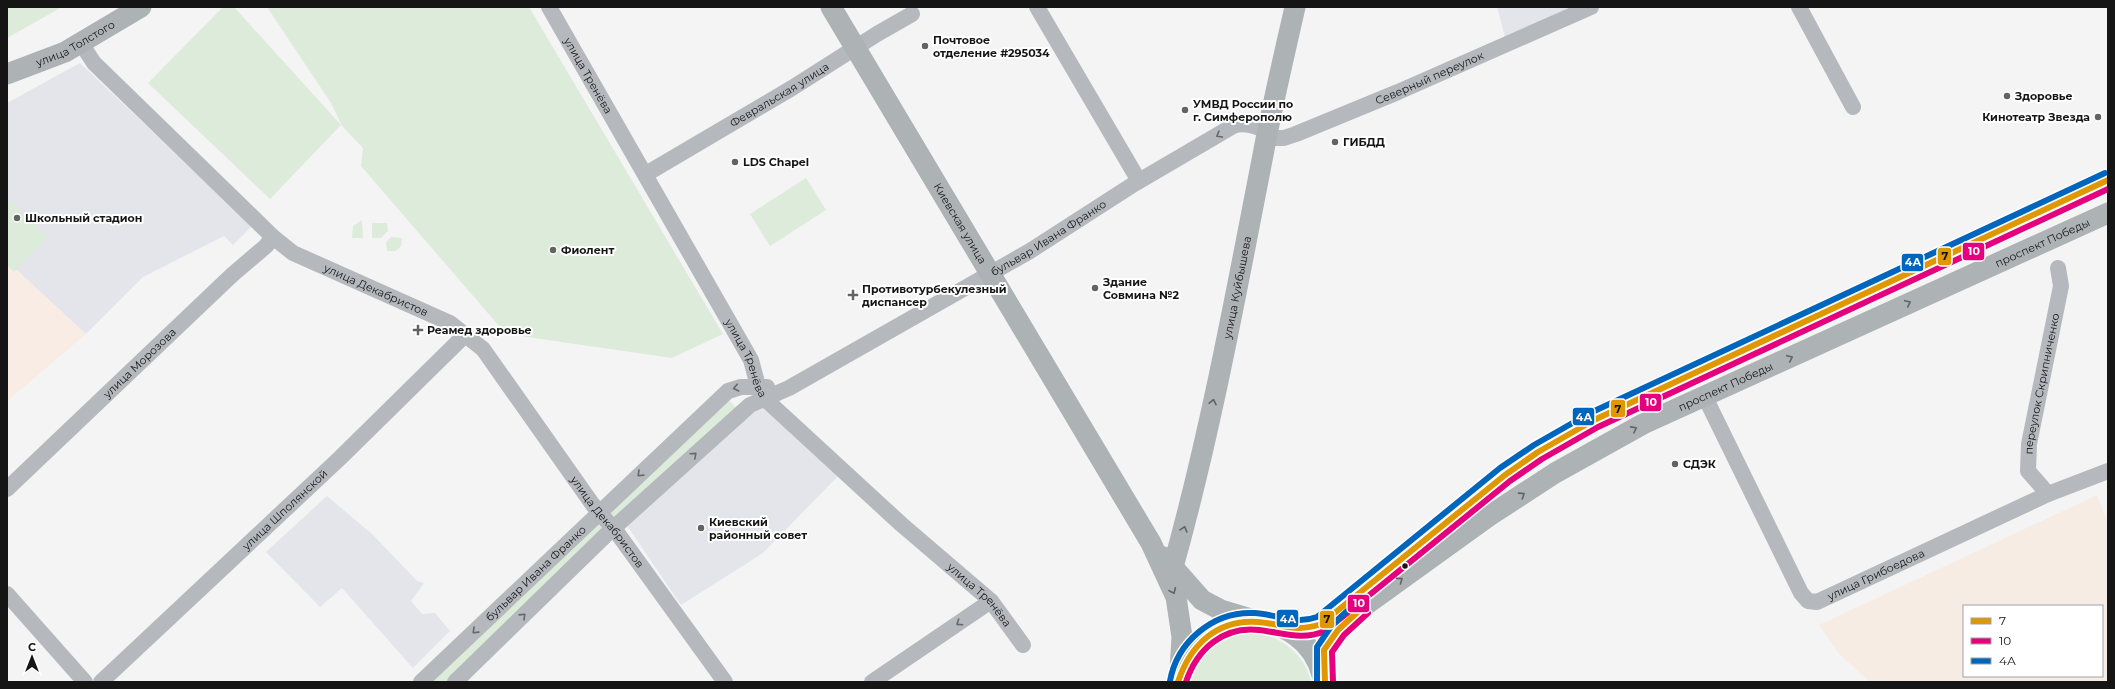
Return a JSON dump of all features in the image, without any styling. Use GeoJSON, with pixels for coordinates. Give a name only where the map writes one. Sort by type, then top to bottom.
{"type":"FeatureCollection","features":[{"type":"Feature","properties":{"kind":"main road","name":"улица Толстого"},"geometry":{"type":"LineString","coordinates":[[7,74],[65,52],[141,7]]}},
{"type":"Feature","properties":{"kind":"main road","name":"Киевская улица"},"geometry":{"type":"LineString","coordinates":[[831,7],[989,275],[1151,543],[1176,597],[1182,637],[1178,679]]}},
{"type":"Feature","properties":{"kind":"main road","name":"улица Куйбышева"},"geometry":{"type":"LineString","coordinates":[[1173,566],[1194,489],[1245,254],[1268,132],[1295,7]]}},
{"type":"Feature","properties":{"kind":"main road"},"geometry":{"type":"LineString","coordinates":[[1178,679],[1193,648],[1219,627],[1244,622],[1304,630],[1321,624],[1505,475],[1538,452],[1594,420],[2108,180]]}},
{"type":"Feature","properties":{"kind":"main road","name":"проспект Победы"},"geometry":{"type":"LineString","coordinates":[[1324,682],[1324,650],[1338,630],[1360,609],[1489,516],[1555,473],[1643,424],[2108,213]]}},
{"type":"Feature","properties":{"kind":"main road"},"geometry":{"type":"LineString","coordinates":[[1978,241],[1991,266]]}},
{"type":"Feature","properties":{"kind":"main road","name":"Киевская улица"},"geometry":{"type":"LineString","coordinates":[[1151,543],[1202,600],[1221,610],[1268,624]]}},
{"type":"Feature","properties":{"kind":"main road"},"geometry":{"type":"LineString","coordinates":[[1268,624],[1297,638],[1314,654],[1319,664],[1324,682]]}},
{"type":"Feature","properties":{"kind":"street","name":"улица Тренёва"},"geometry":{"type":"LineString","coordinates":[[550,7],[752,360],[762,392],[901,524],[991,601],[1023,645]]}},
{"type":"Feature","properties":{"kind":"street"},"geometry":{"type":"LineString","coordinates":[[1037,7],[1139,181]]}},
{"type":"Feature","properties":{"kind":"street","name":"Северный переулок"},"geometry":{"type":"LineString","coordinates":[[1268,132],[1275,138],[1284,138],[1296,134],[1398,92],[1591,7]]}},
{"type":"Feature","properties":{"kind":"street"},"geometry":{"type":"LineString","coordinates":[[1799,7],[1853,107]]}},
{"type":"Feature","properties":{"kind":"street","name":"Февральская улица"},"geometry":{"type":"LineString","coordinates":[[646,174],[792,88],[912,14]]}},
{"type":"Feature","properties":{"kind":"street","name":"улица Декабристов"},"geometry":{"type":"LineString","coordinates":[[81,43],[94,63],[273,237],[293,252],[450,324],[466,334],[483,349],[599,513],[613,528],[725,682]]}},
{"type":"Feature","properties":{"kind":"street","name":"бульвар Ивана Франко"},"geometry":{"type":"LineString","coordinates":[[421,682],[728,391],[734,388],[762,392],[789,388],[1030,251],[1139,181],[1239,124],[1249,125],[1268,132]]}},
{"type":"Feature","properties":{"kind":"street","name":"улица Морозова"},"geometry":{"type":"LineString","coordinates":[[7,489],[232,275],[266,246],[273,237]]}},
{"type":"Feature","properties":{"kind":"street","name":"переулок Скрипниченко"},"geometry":{"type":"LineString","coordinates":[[2048,494],[2028,471],[2029,444],[2060,286],[2058,268]]}},
{"type":"Feature","properties":{"kind":"street","name":"улица Шполянской"},"geometry":{"type":"LineString","coordinates":[[101,682],[340,458],[466,334]]}},
{"type":"Feature","properties":{"kind":"street","name":"бульвар Ивана Франко"},"geometry":{"type":"LineString","coordinates":[[455,682],[613,528],[750,405],[762,392]]}},
{"type":"Feature","properties":{"kind":"street","name":"улица Грибоедова"},"geometry":{"type":"LineString","coordinates":[[1705,397],[1797,586],[1808,601],[1817,602],[2048,494],[2107,473]]}},
{"type":"Feature","properties":{"kind":"street"},"geometry":{"type":"LineString","coordinates":[[7,594],[85,682]]}},
{"type":"Feature","properties":{"kind":"street"},"geometry":{"type":"LineString","coordinates":[[872,682],[991,601]]}},
{"type":"Feature","properties":{"kind":"shaded area"},"geometry":{"type":"Polygon","coordinates":[[[1497,7],[1572,7],[1505,37],[1497,7]]]}},
{"type":"Feature","properties":{"kind":"shaded area"},"geometry":{"type":"Polygon","coordinates":[[[80,63],[252,226],[233,245],[224,236],[143,277],[86,334],[7,261],[7,103],[80,63]]]}},
{"type":"Feature","properties":{"kind":"shaded area"},"geometry":{"type":"Polygon","coordinates":[[[7,261],[86,334],[7,401],[7,261]]]}},
{"type":"Feature","properties":{"kind":"shaded area"},"geometry":{"type":"Polygon","coordinates":[[[764,403],[840,474],[763,553],[681,605],[626,524],[764,403]]]}},
{"type":"Feature","properties":{"kind":"shaded area"},"geometry":{"type":"Polygon","coordinates":[[[2097,495],[2108,523],[2108,682],[1870,682],[1839,654],[1819,625],[2097,495]]]}},
{"type":"Feature","properties":{"kind":"shaded area"},"geometry":{"type":"Polygon","coordinates":[[[327,496],[373,535],[417,581],[424,583],[411,601],[422,614],[435,613],[450,631],[413,668],[342,588],[320,607],[266,552],[327,496]]]}},
{"type":"Feature","properties":{"kind":"green space"},"geometry":{"type":"Polygon","coordinates":[[[7,7],[62,7],[7,38],[7,7]]]}},
{"type":"Feature","properties":{"kind":"green space"},"geometry":{"type":"Polygon","coordinates":[[[223,7],[234,7],[341,125],[270,199],[148,83],[223,7]]]}},
{"type":"Feature","properties":{"kind":"green space","name":"Фиолент"},"geometry":{"type":"Polygon","coordinates":[[[267,7],[529,7],[723,334],[672,358],[506,334],[361,166],[363,148],[342,126],[331,103],[267,7]]]}},
{"type":"Feature","properties":{"kind":"green space"},"geometry":{"type":"Polygon","coordinates":[[[806,178],[826,210],[770,246],[750,214],[806,178]]]}},
{"type":"Feature","properties":{"kind":"green space","name":"Школьный стадион"},"geometry":{"type":"Polygon","coordinates":[[[7,198],[48,237],[14,272],[7,265],[7,198]]]}},
{"type":"Feature","properties":{"kind":"green space"},"geometry":{"type":"Polygon","coordinates":[[[362,220],[363,238],[352,238],[353,226],[362,220]]]}},
{"type":"Feature","properties":{"kind":"green space"},"geometry":{"type":"Polygon","coordinates":[[[372,223],[387,223],[388,231],[381,238],[372,238],[372,223]]]}},
{"type":"Feature","properties":{"kind":"green space"},"geometry":{"type":"Polygon","coordinates":[[[391,237],[402,238],[401,246],[396,251],[387,251],[386,242],[391,237]]]}},
{"type":"Feature","properties":{"kind":"green space"},"geometry":{"type":"Polygon","coordinates":[[[727,398],[738,410],[612,523],[604,514],[727,398]]]}},
{"type":"Feature","properties":{"kind":"green space"},"geometry":{"type":"Polygon","coordinates":[[[600,518],[607,527],[448,682],[428,682],[600,518]]]}},
{"type":"Feature","properties":{"kind":"green space"},"geometry":{"type":"Polygon","coordinates":[[[1240,634],[1262,634],[1279,640],[1287,645],[1300,658],[1309,674],[1311,682],[1191,682],[1197,664],[1208,651],[1240,634]]]}},
{"type":"Feature","properties":{"kind":"transit line","name":"4А"},"geometry":{"type":"LineString","coordinates":[[1170,681],[1180,654],[1189,642],[1211,623],[1225,617],[1254,613],[1293,620],[1317,617],[1500,468],[1534,445],[1590,413],[2105,173]]}},
{"type":"Feature","properties":{"kind":"transit line","name":"7"},"geometry":{"type":"LineString","coordinates":[[1178,682],[1183,669],[1198,646],[1207,637],[1230,625],[1243,622],[1258,622],[1304,628],[1321,624],[1505,475],[1538,452],[1594,420],[2108,180]]}},
{"type":"Feature","properties":{"kind":"transit line","name":"10"},"geometry":{"type":"LineString","coordinates":[[1186,682],[1197,659],[1204,650],[1223,636],[1246,630],[1259,630],[1301,636],[1317,634],[1325,631],[1510,481],[1542,459],[1598,427],[2108,189]]}},
{"type":"Feature","properties":{"kind":"transit line","name":"4А"},"geometry":{"type":"LineString","coordinates":[[1317,682],[1317,647],[1332,625],[1358,601]]}},
{"type":"Feature","properties":{"kind":"transit line","name":"7"},"geometry":{"type":"LineString","coordinates":[[1325,682],[1324,650],[1338,630],[1363,607]]}},
{"type":"Feature","properties":{"kind":"transit line","name":"10"},"geometry":{"type":"LineString","coordinates":[[1333,682],[1332,652],[1344,635],[1368,613]]}},
{"type":"Feature","properties":{"kind":"place","name":"Почтовое отделение #295034"},"geometry":{"type":"Point","coordinates":[925,46]}},
{"type":"Feature","properties":{"kind":"place","name":"Здоровье"},"geometry":{"type":"Point","coordinates":[2007,96]}},
{"type":"Feature","properties":{"kind":"place","name":"УМВД России по г. Симферополю"},"geometry":{"type":"Point","coordinates":[1185,110]}},
{"type":"Feature","properties":{"kind":"place","name":"Кинотеатр Звезда"},"geometry":{"type":"Point","coordinates":[2098,117]}},
{"type":"Feature","properties":{"kind":"place","name":"ГИБДД"},"geometry":{"type":"Point","coordinates":[1335,142]}},
{"type":"Feature","properties":{"kind":"place","name":"LDS Chapel"},"geometry":{"type":"Point","coordinates":[735,162]}},
{"type":"Feature","properties":{"kind":"place","name":"Школьный стадион"},"geometry":{"type":"Point","coordinates":[17,218]}},
{"type":"Feature","properties":{"kind":"place","name":"Фиолент"},"geometry":{"type":"Point","coordinates":[553,250]}},
{"type":"Feature","properties":{"kind":"place","name":"Здание Совмина №2"},"geometry":{"type":"Point","coordinates":[1095,288]}},
{"type":"Feature","properties":{"kind":"place","name":"Противотурбекулезный диспансер"},"geometry":{"type":"Point","coordinates":[853,295]}},
{"type":"Feature","properties":{"kind":"place","name":"Реамед здоровье"},"geometry":{"type":"Point","coordinates":[418,330]}},
{"type":"Feature","properties":{"kind":"place","name":"СДЭК"},"geometry":{"type":"Point","coordinates":[1675,464]}},
{"type":"Feature","properties":{"kind":"place","name":"Киевский районный совет"},"geometry":{"type":"Point","coordinates":[701,528]}}]}
